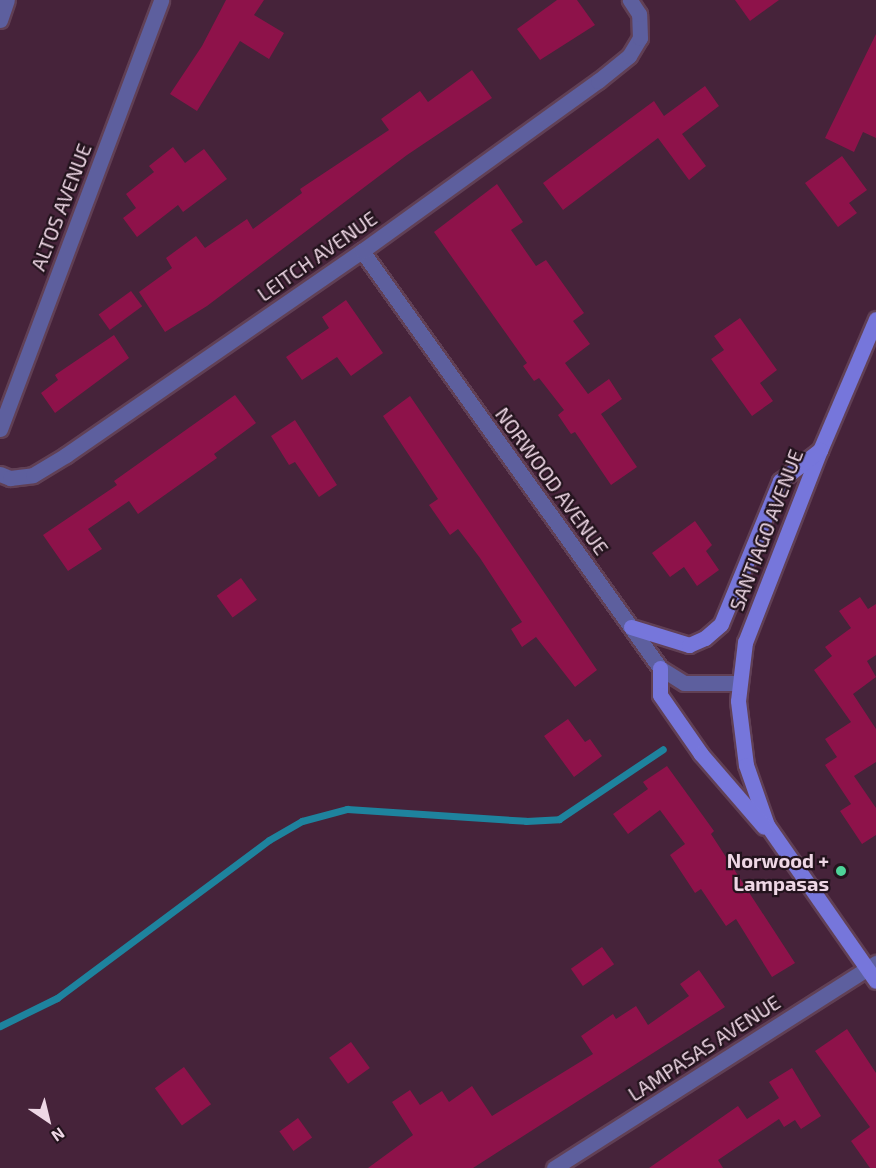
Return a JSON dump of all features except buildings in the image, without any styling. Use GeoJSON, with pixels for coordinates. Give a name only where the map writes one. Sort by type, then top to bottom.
{"type":"FeatureCollection","features":[{"type":"Feature","properties":{"kind":"main road","name":"SANTIAGO AVENUE"},"geometry":{"type":"LineString","coordinates":[[780,845],[767,825],[746,765],[739,683],[745,642],[820,450],[876,319]]}},
{"type":"Feature","properties":{"kind":"main road"},"geometry":{"type":"LineString","coordinates":[[631,627],[689,645],[705,638],[721,624],[780,481],[820,450]]}},
{"type":"Feature","properties":{"kind":"main road"},"geometry":{"type":"LineString","coordinates":[[660,668],[660,695],[701,754],[780,845],[873,971]]}},
{"type":"Feature","properties":{"kind":"street"},"geometry":{"type":"LineString","coordinates":[[0,20],[7,0]]}},
{"type":"Feature","properties":{"kind":"street","name":"ALTOS AVENUE"},"geometry":{"type":"LineString","coordinates":[[0,429],[161,0]]}},
{"type":"Feature","properties":{"kind":"street","name":"LEITCH AVENUE"},"geometry":{"type":"LineString","coordinates":[[0,474],[10,478],[42,471],[362,251],[613,70],[629,56],[640,38],[641,22],[630,0]]}},
{"type":"Feature","properties":{"kind":"street","name":"NORWOOD AVENUE"},"geometry":{"type":"LineString","coordinates":[[362,251],[660,668],[684,683],[739,683]]}},
{"type":"Feature","properties":{"kind":"street","name":"LAMPASAS AVENUE"},"geometry":{"type":"LineString","coordinates":[[554,1168],[577,1162],[873,971]]}},
{"type":"Feature","properties":{"kind":"waterway"},"geometry":{"type":"LineString","coordinates":[[0,1026],[57,998],[269,840],[302,821],[347,809],[526,821],[559,819],[663,749]]}},
{"type":"Feature","properties":{"kind":"place","name":"Norwood + Lampasas"},"geometry":{"type":"Point","coordinates":[841,871]}}]}
